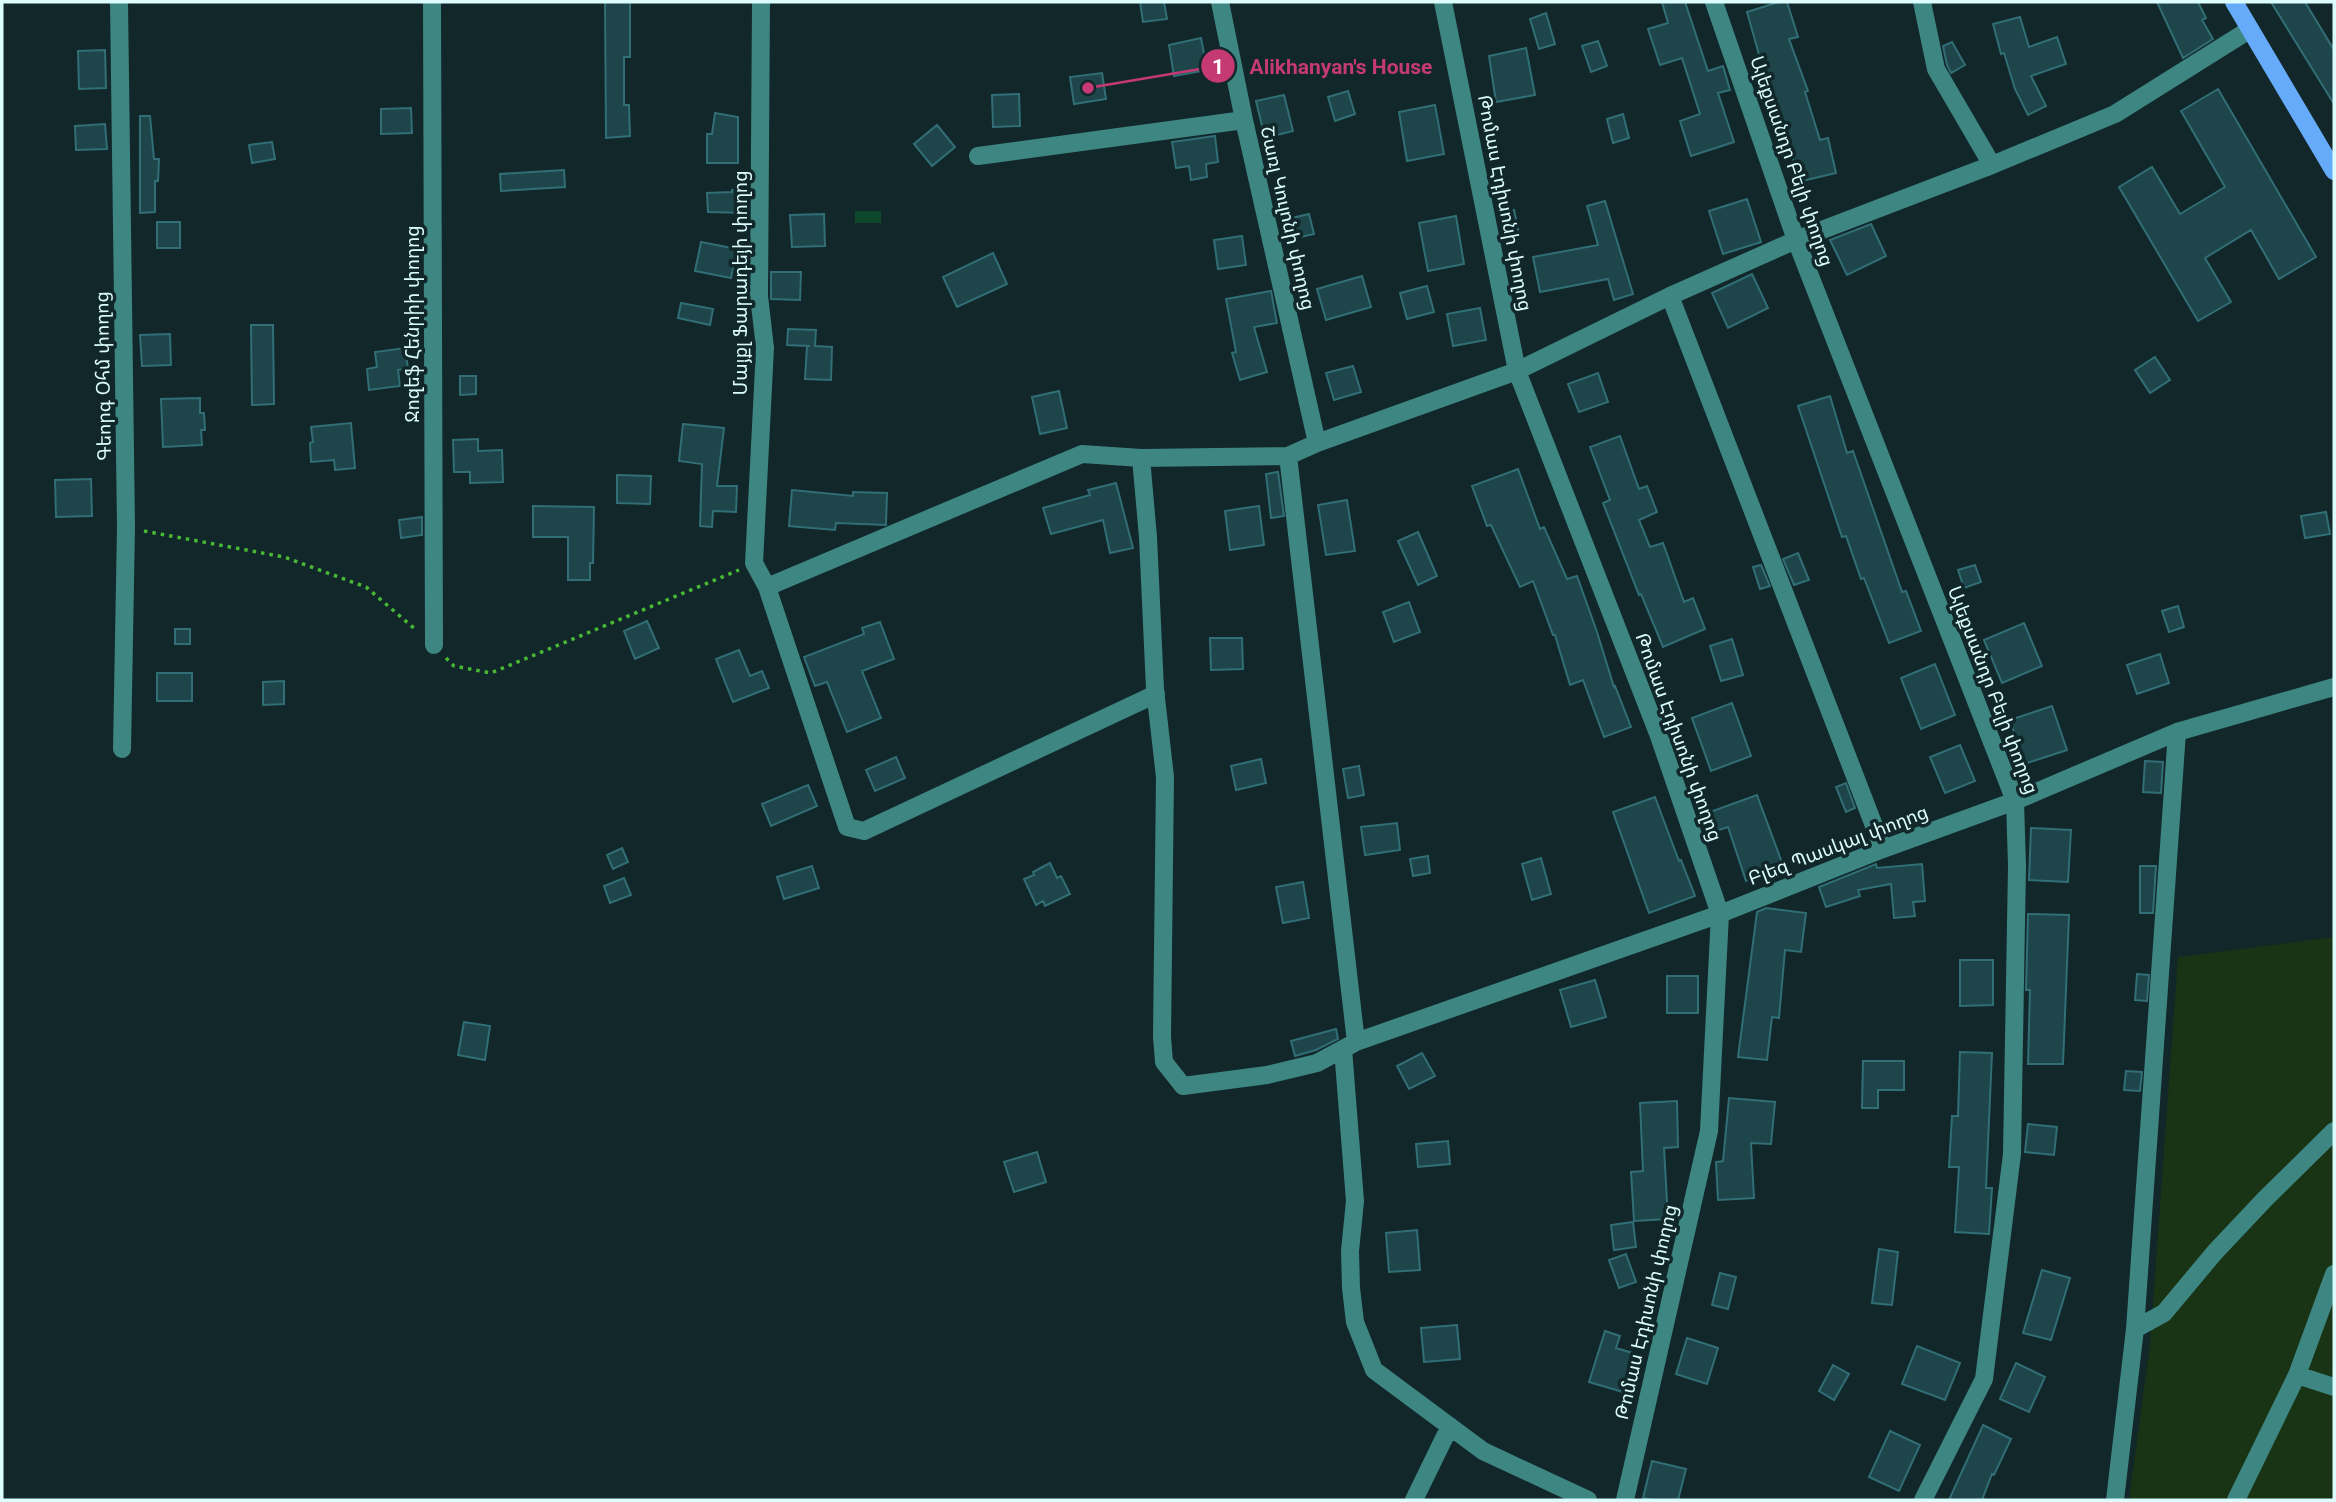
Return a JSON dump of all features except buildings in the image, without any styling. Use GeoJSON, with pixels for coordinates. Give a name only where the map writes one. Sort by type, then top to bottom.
{"type":"FeatureCollection","features":[{"type":"Feature","properties":{"kind":"main road"},"geometry":{"type":"LineString","coordinates":[[2234,2],[2334,171]]}},
{"type":"Feature","properties":{"kind":"street","name":"Գեորգ Օհմ փողոց"},"geometry":{"type":"LineString","coordinates":[[119,2],[126,527],[122,749]]}},
{"type":"Feature","properties":{"kind":"street","name":"Ջոզեֆ Հենրիի փողոց"},"geometry":{"type":"LineString","coordinates":[[432,2],[434,645]]}},
{"type":"Feature","properties":{"kind":"street","name":"Մայքլ Ֆարադեյի փողոց"},"geometry":{"type":"LineString","coordinates":[[761,2],[760,296],[765,348],[754,563],[767,587]]}},
{"type":"Feature","properties":{"kind":"street","name":"Շառլ Կուլոնի փողոց"},"geometry":{"type":"LineString","coordinates":[[1220,2],[1317,443]]}},
{"type":"Feature","properties":{"kind":"street","name":"Թոմաս Էդիսոնի փողոց"},"geometry":{"type":"LineString","coordinates":[[1443,2],[1517,371],[1658,736],[1720,914],[1709,1131],[1625,1500]]}},
{"type":"Feature","properties":{"kind":"street","name":"Ալեքսանդր Բելի փողոց"},"geometry":{"type":"LineString","coordinates":[[1714,2],[1796,240],[2015,801],[2017,866],[2012,1154],[1984,1378],[1923,1500]]}},
{"type":"Feature","properties":{"kind":"street"},"geometry":{"type":"LineString","coordinates":[[1922,2],[1936,69],[1992,165]]}},
{"type":"Feature","properties":{"kind":"street"},"geometry":{"type":"LineString","coordinates":[[1141,458],[1156,694],[864,831],[846,827],[767,587],[1082,454],[1141,458],[1288,456],[1517,371],[1670,296],[1796,240],[1992,165],[2115,114],[2249,30]]}},
{"type":"Feature","properties":{"kind":"street"},"geometry":{"type":"LineString","coordinates":[[978,156],[1244,120]]}},
{"type":"Feature","properties":{"kind":"street"},"geometry":{"type":"LineString","coordinates":[[1670,296],[1883,849]]}},
{"type":"Feature","properties":{"kind":"street"},"geometry":{"type":"LineString","coordinates":[[1288,456],[1350,1045],[1354,1201],[1350,1251],[1355,1322],[1374,1370],[1483,1451],[1588,1500]]}},
{"type":"Feature","properties":{"kind":"street","name":"Բլեզ Պասկալ փողոց"},"geometry":{"type":"LineString","coordinates":[[1156,694],[1165,777],[1162,1024],[1164,1062],[1183,1086],[1267,1075],[1317,1063],[1350,1045],[1720,914],[1883,849],[2015,801],[2177,732],[2334,687]]}},
{"type":"Feature","properties":{"kind":"street"},"geometry":{"type":"LineString","coordinates":[[2115,1500],[2135,1329],[2177,732]]}},
{"type":"Feature","properties":{"kind":"street"},"geometry":{"type":"LineString","coordinates":[[2135,1329],[2164,1313],[2232,1234],[2334,1131]]}},
{"type":"Feature","properties":{"kind":"street"},"geometry":{"type":"LineString","coordinates":[[2236,1500],[2297,1375],[2334,1274]]}},
{"type":"Feature","properties":{"kind":"street"},"geometry":{"type":"LineString","coordinates":[[2297,1375],[2334,1387]]}},
{"type":"Feature","properties":{"kind":"street"},"geometry":{"type":"LineString","coordinates":[[1413,1500],[1450,1426]]}},
{"type":"Feature","properties":{"kind":"shaded area"},"geometry":{"type":"Polygon","coordinates":[[[855,211],[881,211],[881,223],[855,223],[855,211]]]}},
{"type":"Feature","properties":{"kind":"shaded area"},"geometry":{"type":"Polygon","coordinates":[[[2334,937],[2334,1500],[2129,1500],[2150,1345],[2178,957],[2334,937]]]}},
{"type":"Feature","properties":{"kind":"place","name":"Alikhanyan's House"},"geometry":{"type":"Point","coordinates":[1088,88]}}]}
